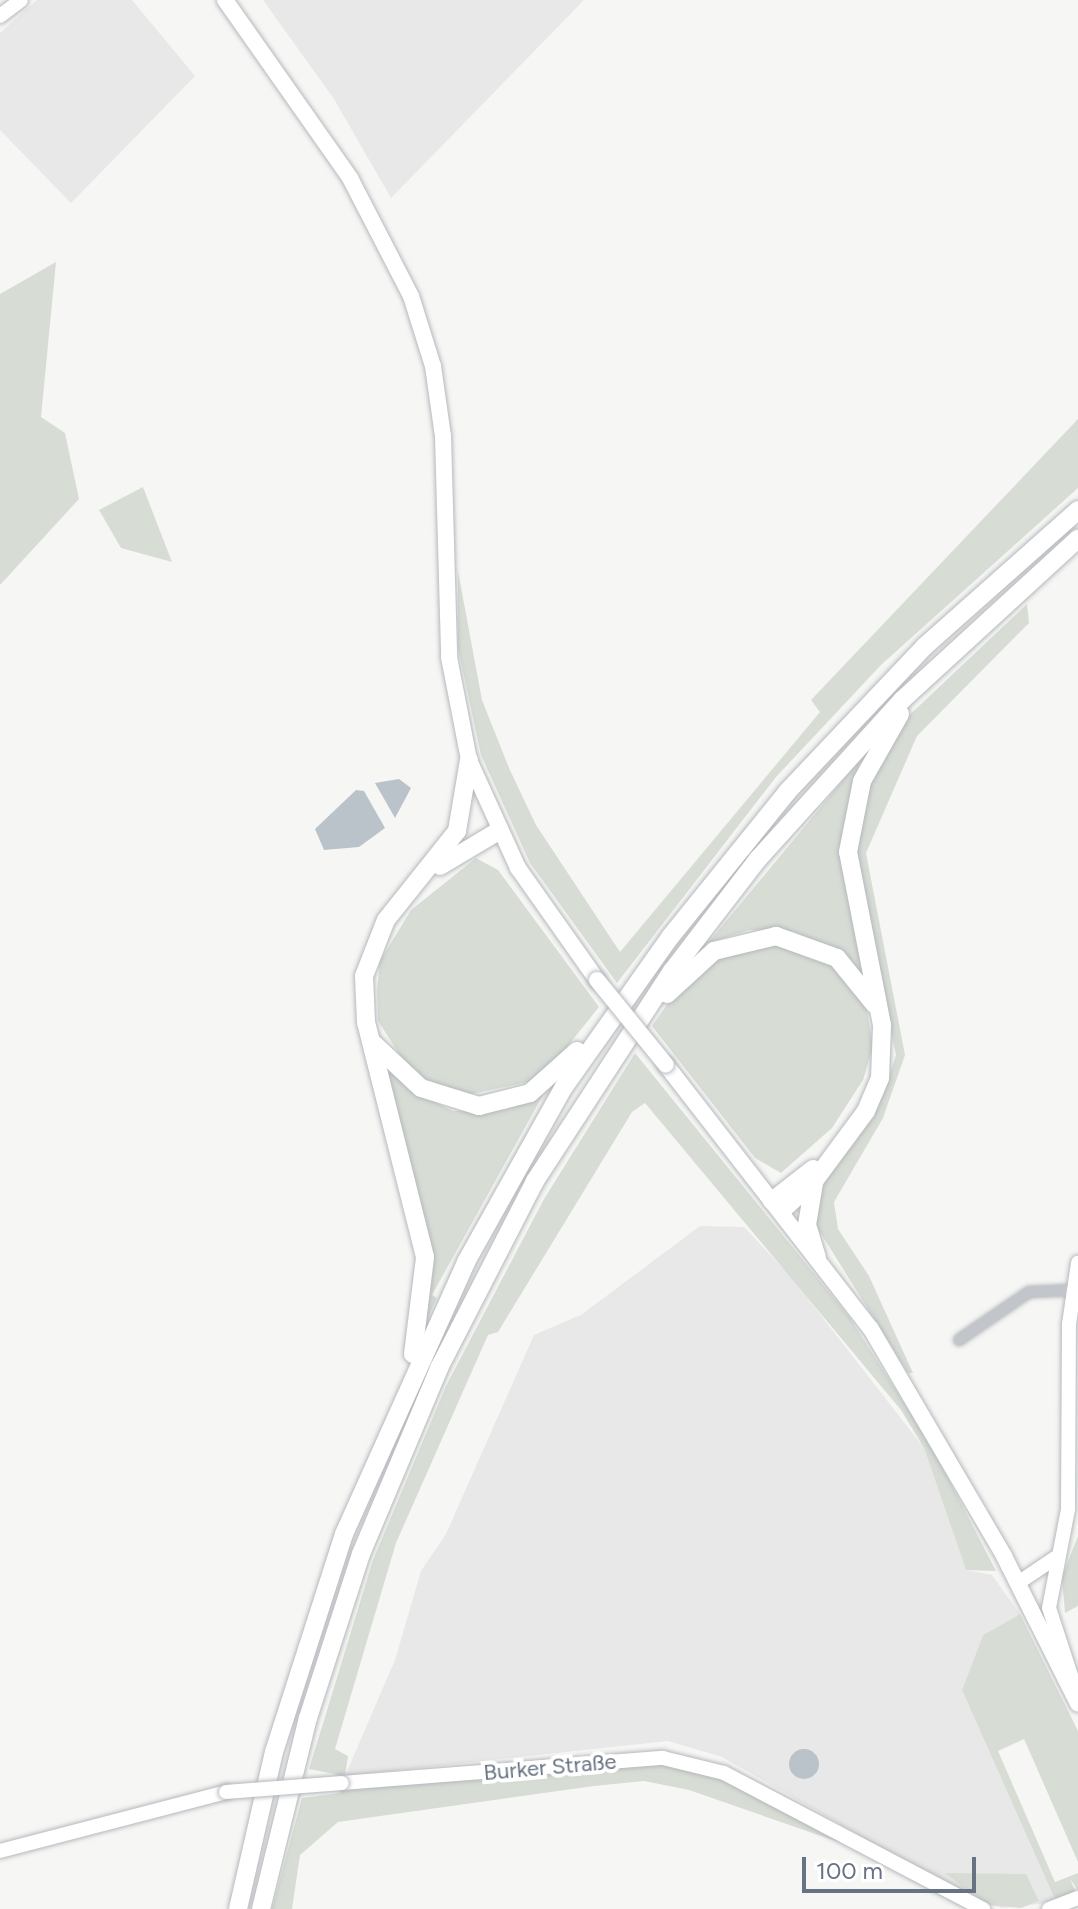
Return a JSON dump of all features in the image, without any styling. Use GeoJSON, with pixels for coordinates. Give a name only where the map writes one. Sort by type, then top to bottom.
{"type":"FeatureCollection","features":[{"type":"Feature","properties":{"kind":"highway"},"geometry":{"type":"LineString","coordinates":[[370,1037],[421,1088],[492,1105],[553,1078],[624,998],[742,845],[872,698],[1078,510]]}},
{"type":"Feature","properties":{"kind":"highway"},"geometry":{"type":"LineString","coordinates":[[261,1909],[329,1647],[398,1461],[497,1251],[620,1047],[758,859],[918,685],[1078,539]]}},
{"type":"Feature","properties":{"kind":"highway"},"geometry":{"type":"LineString","coordinates":[[817,1258],[807,1214],[815,1180],[877,1089],[884,1053],[879,1012],[850,887],[849,834],[870,763],[918,685]]}},
{"type":"Feature","properties":{"kind":"highway"},"geometry":{"type":"LineString","coordinates":[[407,1381],[424,1303],[425,1257],[370,1037],[363,991],[372,949],[457,831],[469,760]]}},
{"type":"Feature","properties":{"kind":"highway"},"geometry":{"type":"LineString","coordinates":[[424,877],[497,832]]}},
{"type":"Feature","properties":{"kind":"highway"},"geometry":{"type":"LineString","coordinates":[[620,1047],[693,966],[750,938],[789,938],[826,951],[856,976],[879,1012]]}},
{"type":"Feature","properties":{"kind":"highway"},"geometry":{"type":"LineString","coordinates":[[238,1909],[274,1752],[324,1591],[407,1381],[527,1152],[624,998]]}},
{"type":"Feature","properties":{"kind":"highway"},"geometry":{"type":"LineString","coordinates":[[776,1206],[833,1152]]}},
{"type":"Feature","properties":{"kind":"highway"},"geometry":{"type":"LineString","coordinates":[[776,1206],[815,1180]]}},
{"type":"Feature","properties":{"kind":"main road"},"geometry":{"type":"LineString","coordinates":[[225,0],[350,178],[411,296],[433,366],[443,436],[449,657],[469,760],[497,832],[597,980],[871,1329],[1018,1583],[1078,1701]]}},
{"type":"Feature","properties":{"kind":"street"},"geometry":{"type":"LineString","coordinates":[[0,16],[21,0]]}},
{"type":"Feature","properties":{"kind":"street"},"geometry":{"type":"LineString","coordinates":[[1078,1263],[1073,1290],[1072,1450],[1068,1509],[1049,1608],[1078,1701]]}},
{"type":"Feature","properties":{"kind":"street"},"geometry":{"type":"LineString","coordinates":[[959,1340],[1029,1292],[1073,1290]]}},
{"type":"Feature","properties":{"kind":"street"},"geometry":{"type":"LineString","coordinates":[[1018,1583],[1058,1555]]}},
{"type":"Feature","properties":{"kind":"street","name":"Burker Straße"},"geometry":{"type":"LineString","coordinates":[[0,1851],[86,1826],[226,1792],[663,1758],[724,1773],[983,1909]]}},
{"type":"Feature","properties":{"kind":"street"},"geometry":{"type":"LineString","coordinates":[[1049,1909],[1078,1898]]}},
{"type":"Feature","properties":{"kind":"shaded area"},"geometry":{"type":"Polygon","coordinates":[[[37,0],[132,0],[195,76],[71,203],[0,130],[0,33],[37,0]]]}},
{"type":"Feature","properties":{"kind":"shaded area"},"geometry":{"type":"Polygon","coordinates":[[[263,0],[584,0],[391,198],[334,99],[263,0]]]}},
{"type":"Feature","properties":{"kind":"shaded area"},"geometry":{"type":"Polygon","coordinates":[[[56,262],[41,417],[65,433],[79,499],[0,585],[0,294],[56,262]]]}},
{"type":"Feature","properties":{"kind":"shaded area"},"geometry":{"type":"Polygon","coordinates":[[[1078,419],[1078,488],[881,665],[776,777],[617,983],[530,863],[481,755],[458,648],[458,571],[482,700],[509,768],[536,825],[620,952],[820,712],[811,700],[1078,419]]]}},
{"type":"Feature","properties":{"kind":"shaded area"},"geometry":{"type":"Polygon","coordinates":[[[143,487],[172,562],[121,548],[99,510],[143,487]]]}},
{"type":"Feature","properties":{"kind":"shaded area"},"geometry":{"type":"Polygon","coordinates":[[[1027,604],[1029,623],[917,736],[866,853],[905,1055],[883,1118],[834,1202],[838,1229],[869,1276],[913,1373],[908,1373],[815,1224],[815,1195],[883,1096],[896,1055],[855,857],[866,786],[901,723],[1027,604]]]}},
{"type":"Feature","properties":{"kind":"shaded area"},"geometry":{"type":"Polygon","coordinates":[[[859,761],[843,869],[869,983],[840,953],[793,931],[749,930],[708,943],[859,761]]]}},
{"type":"Feature","properties":{"kind":"shaded area"},"geometry":{"type":"Polygon","coordinates":[[[399,779],[411,788],[395,818],[375,783],[399,779]]]}},
{"type":"Feature","properties":{"kind":"shaded area"},"geometry":{"type":"Polygon","coordinates":[[[356,790],[364,791],[385,828],[359,847],[324,850],[315,829],[356,790]]]}},
{"type":"Feature","properties":{"kind":"shaded area"},"geometry":{"type":"Polygon","coordinates":[[[476,858],[498,870],[599,1007],[554,1063],[528,1082],[467,1095],[422,1078],[405,1063],[378,1021],[377,990],[380,961],[411,910],[476,858]]]}},
{"type":"Feature","properties":{"kind":"shaded area"},"geometry":{"type":"Polygon","coordinates":[[[781,940],[832,960],[866,1005],[873,1047],[863,1080],[832,1128],[781,1173],[755,1158],[652,1026],[678,989],[719,954],[781,940]]]}},
{"type":"Feature","properties":{"kind":"shaded area"},"geometry":{"type":"Polygon","coordinates":[[[635,1053],[850,1318],[933,1449],[996,1571],[966,1570],[924,1448],[901,1410],[645,1103],[632,1112],[498,1332],[488,1335],[396,1543],[335,1749],[348,1756],[345,1776],[309,1769],[373,1560],[446,1386],[544,1199],[635,1053]]]}},
{"type":"Feature","properties":{"kind":"shaded area"},"geometry":{"type":"Polygon","coordinates":[[[385,1066],[408,1089],[453,1111],[505,1110],[543,1095],[432,1295],[437,1298],[419,1336],[429,1283],[385,1066]]]}},
{"type":"Feature","properties":{"kind":"shaded area"},"geometry":{"type":"Polygon","coordinates":[[[700,1226],[744,1227],[791,1277],[924,1448],[966,1570],[992,1575],[1020,1614],[983,1635],[962,1690],[1056,1902],[1002,1908],[970,1898],[722,1757],[668,1741],[345,1776],[395,1660],[421,1571],[446,1534],[534,1335],[581,1315],[700,1226]]]}},
{"type":"Feature","properties":{"kind":"shaded area"},"geometry":{"type":"Polygon","coordinates":[[[1078,1536],[1078,1606],[1065,1613],[1062,1577],[1078,1536]]]}},
{"type":"Feature","properties":{"kind":"shaded area"},"geometry":{"type":"Polygon","coordinates":[[[1020,1614],[1078,1731],[1078,1862],[1024,1739],[998,1751],[1055,1882],[1078,1873],[1078,1890],[1070,1879],[1076,1893],[1056,1902],[962,1690],[983,1635],[1020,1614]]]}},
{"type":"Feature","properties":{"kind":"shaded area"},"geometry":{"type":"Polygon","coordinates":[[[804,1749],[815,1753],[819,1764],[815,1775],[804,1779],[793,1775],[789,1764],[793,1753],[804,1749]]]}},
{"type":"Feature","properties":{"kind":"shaded area"},"geometry":{"type":"Polygon","coordinates":[[[663,1759],[699,1767],[870,1853],[689,1790],[644,1781],[338,1822],[300,1855],[292,1909],[272,1909],[302,1798],[340,1793],[343,1784],[663,1759]]]}},
{"type":"Feature","properties":{"kind":"shaded area"},"geometry":{"type":"Polygon","coordinates":[[[945,1873],[1026,1874],[1039,1901],[1021,1908],[987,1905],[945,1873]]]}}]}
